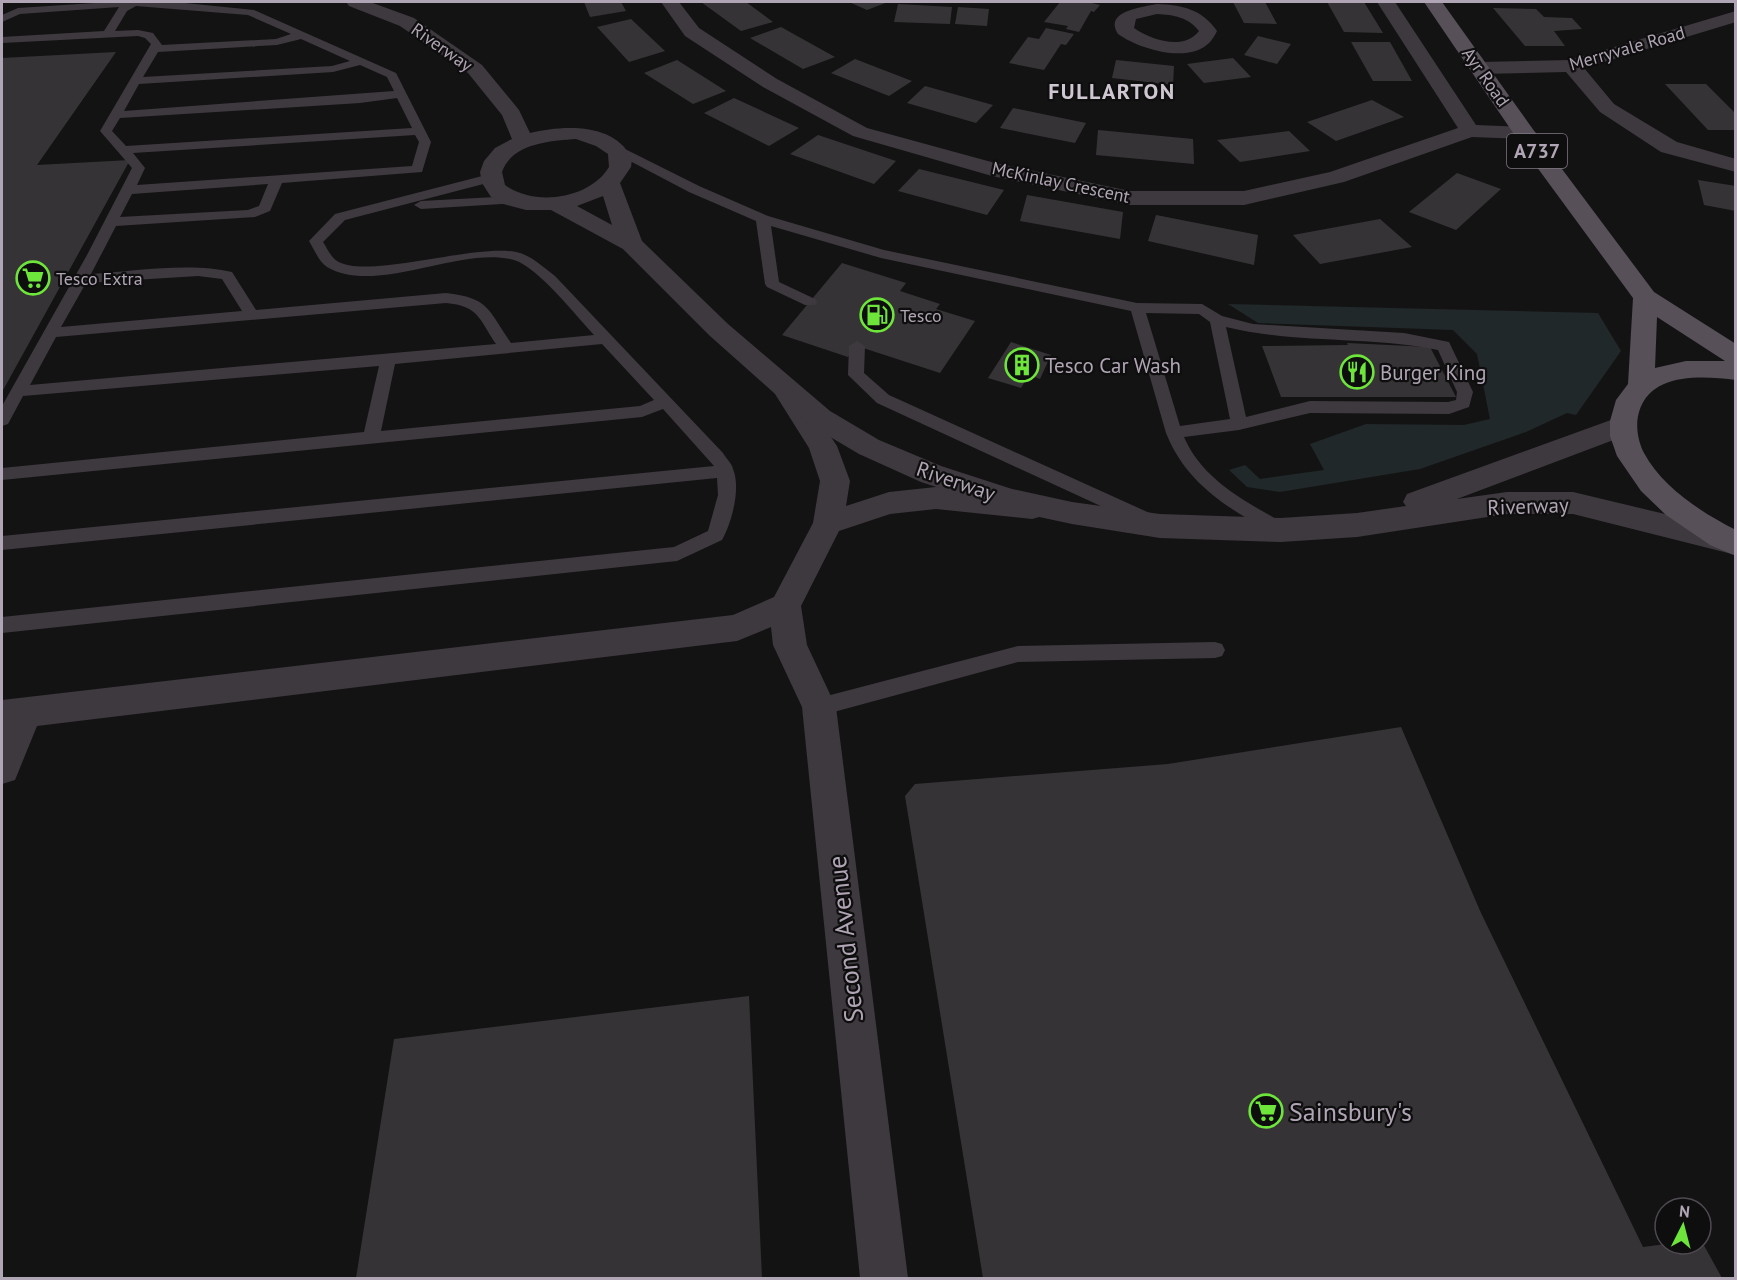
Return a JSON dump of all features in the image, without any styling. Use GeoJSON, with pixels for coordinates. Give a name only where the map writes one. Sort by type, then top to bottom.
{"type":"FeatureCollection","features":[{"type":"Feature","properties":{"kind":"main road","name":"Ayr Road"},"geometry":{"type":"LineString","coordinates":[[1433,2],[1645,298]]}},
{"type":"Feature","properties":{"kind":"main road","name":"A737"},"geometry":{"type":"LineString","coordinates":[[1645,298],[1736,356]]}},
{"type":"Feature","properties":{"kind":"main road"},"geometry":{"type":"LineString","coordinates":[[1641,385],[1645,298]]}},
{"type":"Feature","properties":{"kind":"main road"},"geometry":{"type":"LineString","coordinates":[[1734,543],[1687,516],[1653,486],[1631,455],[1622,426],[1626,403],[1641,385],[1672,371],[1714,368],[1736,371]]}},
{"type":"Feature","properties":{"kind":"street","name":"Riverway"},"geometry":{"type":"LineString","coordinates":[[355,2],[407,22],[475,69],[512,114],[523,141]]}},
{"type":"Feature","properties":{"kind":"street","name":"McKinlay Crescent"},"geometry":{"type":"LineString","coordinates":[[670,2],[692,32],[770,83],[860,132],[992,169],[1130,198],[1244,198],[1336,177],[1470,131],[1525,133]]}},
{"type":"Feature","properties":{"kind":"street","name":"Ayr Road"},"geometry":{"type":"LineString","coordinates":[[1386,2],[1470,131]]}},
{"type":"Feature","properties":{"kind":"street","name":"Merryvale Road"},"geometry":{"type":"LineString","coordinates":[[1480,68],[1571,66],[1736,16]]}},
{"type":"Feature","properties":{"kind":"street"},"geometry":{"type":"LineString","coordinates":[[1571,66],[1607,108],[1670,147],[1736,166]]}},
{"type":"Feature","properties":{"kind":"street","name":"Riverway"},"geometry":{"type":"LineString","coordinates":[[512,114],[555,134]]}},
{"type":"Feature","properties":{"kind":"street"},"geometry":{"type":"LineString","coordinates":[[576,133],[602,139],[615,148],[621,159],[619,171],[609,183],[577,199],[554,203],[514,200],[499,192],[490,178],[492,166],[501,154],[523,141],[555,134],[576,133]]}},
{"type":"Feature","properties":{"kind":"street","name":"Riverway"},"geometry":{"type":"LineString","coordinates":[[609,183],[631,244]]}},
{"type":"Feature","properties":{"kind":"street","name":"Riverway"},"geometry":{"type":"LineString","coordinates":[[554,203],[631,244],[719,330],[820,418],[869,447],[931,474],[1011,500],[1072,513],[1160,526],[1281,530],[1357,525],[1507,503],[1573,503],[1734,543]]}},
{"type":"Feature","properties":{"kind":"street"},"geometry":{"type":"LineString","coordinates":[[2,768],[13,713],[737,628],[785,606],[828,523],[835,481],[823,446],[781,383]]}},
{"type":"Feature","properties":{"kind":"street","name":"Riverway"},"geometry":{"type":"LineString","coordinates":[[1357,525],[1622,426]]}},
{"type":"Feature","properties":{"kind":"street"},"geometry":{"type":"LineString","coordinates":[[828,523],[889,503],[936,498],[1072,513]]}},
{"type":"Feature","properties":{"kind":"street","name":"Second Avenue"},"geometry":{"type":"LineString","coordinates":[[785,606],[790,645],[819,707],[884,1278]]}},
{"type":"Feature","properties":{"kind":"lane"},"geometry":{"type":"LineString","coordinates":[[2,20],[18,11],[134,3],[158,3],[250,12],[392,75],[425,142],[417,169],[128,190]]}},
{"type":"Feature","properties":{"kind":"lane"},"geometry":{"type":"LineString","coordinates":[[108,34],[123,9],[134,3]]}},
{"type":"Feature","properties":{"kind":"lane"},"geometry":{"type":"LineString","coordinates":[[2,40],[138,33],[149,35],[157,44],[106,131],[139,168],[81,279],[2,420]]}},
{"type":"Feature","properties":{"kind":"lane"},"geometry":{"type":"LineString","coordinates":[[154,49],[277,42],[301,35]]}},
{"type":"Feature","properties":{"kind":"lane"},"geometry":{"type":"LineString","coordinates":[[135,81],[333,69],[361,61]]}},
{"type":"Feature","properties":{"kind":"lane"},"geometry":{"type":"LineString","coordinates":[[115,115],[360,99],[401,94]]}},
{"type":"Feature","properties":{"kind":"lane"},"geometry":{"type":"LineString","coordinates":[[123,150],[420,131]]}},
{"type":"Feature","properties":{"kind":"lane"},"geometry":{"type":"LineString","coordinates":[[615,148],[694,189],[763,219],[881,254],[1137,308],[1202,309],[1216,320],[1253,329],[1404,338],[1436,343],[1444,346],[1465,392],[1463,403],[1449,408],[1310,407],[1239,424],[1174,433]]}},
{"type":"Feature","properties":{"kind":"lane"},"geometry":{"type":"LineString","coordinates":[[2,625],[677,554],[716,535],[726,500],[726,471],[717,457],[549,279],[524,260],[514,256],[472,255],[362,273],[332,264],[315,241],[340,216],[380,208],[490,178]]}},
{"type":"Feature","properties":{"kind":"lane"},"geometry":{"type":"LineString","coordinates":[[111,222],[250,214],[265,208],[277,179]]}},
{"type":"Feature","properties":{"kind":"lane"},"geometry":{"type":"LineString","coordinates":[[380,208],[514,200]]}},
{"type":"Feature","properties":{"kind":"lane"},"geometry":{"type":"LineString","coordinates":[[763,219],[772,284],[810,302]]}},
{"type":"Feature","properties":{"kind":"lane"},"geometry":{"type":"LineString","coordinates":[[81,279],[198,272],[227,275],[252,316]]}},
{"type":"Feature","properties":{"kind":"lane"},"geometry":{"type":"LineString","coordinates":[[50,333],[446,298],[467,300],[477,305],[507,349]]}},
{"type":"Feature","properties":{"kind":"lane"},"geometry":{"type":"LineString","coordinates":[[1137,308],[1179,451],[1215,491],[1281,530]]}},
{"type":"Feature","properties":{"kind":"lane"},"geometry":{"type":"LineString","coordinates":[[1216,320],[1239,424]]}},
{"type":"Feature","properties":{"kind":"lane"},"geometry":{"type":"LineString","coordinates":[[18,391],[605,339]]}},
{"type":"Feature","properties":{"kind":"lane"},"geometry":{"type":"LineString","coordinates":[[857,346],[856,375],[883,399],[1160,526]]}},
{"type":"Feature","properties":{"kind":"lane"},"geometry":{"type":"LineString","coordinates":[[371,437],[388,360]]}},
{"type":"Feature","properties":{"kind":"lane"},"geometry":{"type":"LineString","coordinates":[[2,474],[642,411],[666,402]]}},
{"type":"Feature","properties":{"kind":"lane"},"geometry":{"type":"LineString","coordinates":[[2,543],[726,471]]}},
{"type":"Feature","properties":{"kind":"lane"},"geometry":{"type":"LineString","coordinates":[[819,707],[1018,654],[1215,650]]}},
{"type":"Feature","properties":{"kind":"shaded area"},"geometry":{"type":"Polygon","coordinates":[[[1228,304],[1598,313],[1621,351],[1576,415],[1567,413],[1526,432],[1420,469],[1280,492],[1247,487],[1229,470],[1245,465],[1260,479],[1324,470],[1310,444],[1366,424],[1464,425],[1490,419],[1477,354],[1453,330],[1258,323],[1228,304]]]}},
{"type":"Feature","properties":{"kind":"building"},"geometry":{"type":"Polygon","coordinates":[[[584,2],[621,2],[626,11],[590,17],[584,2]]]}},
{"type":"Feature","properties":{"kind":"building"},"geometry":{"type":"Polygon","coordinates":[[[701,2],[746,2],[773,22],[741,31],[701,2]]]}},
{"type":"Feature","properties":{"kind":"building"},"geometry":{"type":"Polygon","coordinates":[[[849,2],[888,2],[867,10],[849,2]]]}},
{"type":"Feature","properties":{"kind":"building"},"geometry":{"type":"Polygon","coordinates":[[[1060,2],[1088,2],[1100,5],[1094,12],[1091,11],[1079,32],[1066,29],[1068,26],[1044,22],[1060,2]]]}},
{"type":"Feature","properties":{"kind":"building"},"geometry":{"type":"Polygon","coordinates":[[[1233,2],[1265,2],[1277,24],[1244,23],[1233,2]]]}},
{"type":"Feature","properties":{"kind":"building"},"geometry":{"type":"Polygon","coordinates":[[[1327,2],[1364,2],[1383,33],[1344,32],[1327,2]]]}},
{"type":"Feature","properties":{"kind":"building"},"geometry":{"type":"Polygon","coordinates":[[[898,4],[952,7],[950,24],[894,22],[898,4]]]}},
{"type":"Feature","properties":{"kind":"building"},"geometry":{"type":"Polygon","coordinates":[[[958,7],[989,9],[987,26],[955,24],[958,7]]]}},
{"type":"Feature","properties":{"kind":"building"},"geometry":{"type":"Polygon","coordinates":[[[1493,8],[1536,9],[1544,17],[1572,18],[1582,29],[1554,31],[1565,46],[1525,46],[1493,8]]]}},
{"type":"Feature","properties":{"kind":"building"},"geometry":{"type":"Polygon","coordinates":[[[631,19],[665,51],[629,62],[597,27],[631,19]]]}},
{"type":"Feature","properties":{"kind":"building"},"geometry":{"type":"Polygon","coordinates":[[[781,27],[835,57],[803,69],[750,38],[781,27]]]}},
{"type":"Feature","properties":{"kind":"building"},"geometry":{"type":"Polygon","coordinates":[[[1046,28],[1074,34],[1066,45],[1061,44],[1044,70],[1009,63],[1028,37],[1039,39],[1046,28]]]}},
{"type":"Feature","properties":{"kind":"building"},"geometry":{"type":"Polygon","coordinates":[[[1258,36],[1291,44],[1277,64],[1244,55],[1258,36]]]}},
{"type":"Feature","properties":{"kind":"building"},"geometry":{"type":"Polygon","coordinates":[[[1351,42],[1390,42],[1412,81],[1373,81],[1351,42]]]}},
{"type":"Feature","properties":{"kind":"building","name":"Tesco Extra"},"geometry":{"type":"Polygon","coordinates":[[[116,52],[37,165],[130,160],[2,392],[2,58],[116,52]]]}},
{"type":"Feature","properties":{"kind":"building"},"geometry":{"type":"Polygon","coordinates":[[[1233,58],[1251,77],[1204,83],[1187,64],[1233,58]]]}},
{"type":"Feature","properties":{"kind":"building"},"geometry":{"type":"Polygon","coordinates":[[[855,59],[912,81],[889,96],[831,73],[855,59]]]}},
{"type":"Feature","properties":{"kind":"building"},"geometry":{"type":"Polygon","coordinates":[[[677,60],[726,91],[693,104],[644,73],[677,60]]]}},
{"type":"Feature","properties":{"kind":"building"},"geometry":{"type":"Polygon","coordinates":[[[1116,60],[1174,66],[1173,85],[1112,78],[1116,60]]]}},
{"type":"Feature","properties":{"kind":"building"},"geometry":{"type":"Polygon","coordinates":[[[1665,84],[1706,84],[1736,114],[1736,130],[1708,130],[1665,84]]]}},
{"type":"Feature","properties":{"kind":"building"},"geometry":{"type":"Polygon","coordinates":[[[925,86],[993,105],[976,123],[907,103],[925,86]]]}},
{"type":"Feature","properties":{"kind":"building"},"geometry":{"type":"Polygon","coordinates":[[[734,98],[799,128],[769,146],[704,113],[734,98]]]}},
{"type":"Feature","properties":{"kind":"building"},"geometry":{"type":"Polygon","coordinates":[[[1372,100],[1404,117],[1336,141],[1307,122],[1372,100]]]}},
{"type":"Feature","properties":{"kind":"building"},"geometry":{"type":"Polygon","coordinates":[[[1013,108],[1086,123],[1075,143],[1000,128],[1013,108]]]}},
{"type":"Feature","properties":{"kind":"building"},"geometry":{"type":"Polygon","coordinates":[[[1098,130],[1193,139],[1194,164],[1096,155],[1098,130]]]}},
{"type":"Feature","properties":{"kind":"building"},"geometry":{"type":"Polygon","coordinates":[[[1289,131],[1310,151],[1240,162],[1217,140],[1289,131]]]}},
{"type":"Feature","properties":{"kind":"building"},"geometry":{"type":"Polygon","coordinates":[[[818,135],[896,161],[874,184],[790,154],[818,135]]]}},
{"type":"Feature","properties":{"kind":"building"},"geometry":{"type":"Polygon","coordinates":[[[919,169],[1004,190],[987,215],[898,191],[919,169]]]}},
{"type":"Feature","properties":{"kind":"building"},"geometry":{"type":"Polygon","coordinates":[[[1457,173],[1501,189],[1456,230],[1409,212],[1457,173]]]}},
{"type":"Feature","properties":{"kind":"building"},"geometry":{"type":"Polygon","coordinates":[[[1698,180],[1736,186],[1736,211],[1704,205],[1698,180]]]}},
{"type":"Feature","properties":{"kind":"building"},"geometry":{"type":"Polygon","coordinates":[[[1027,195],[1123,212],[1120,239],[1020,221],[1027,195]]]}},
{"type":"Feature","properties":{"kind":"building"},"geometry":{"type":"Polygon","coordinates":[[[1156,215],[1258,235],[1254,265],[1148,241],[1156,215]]]}},
{"type":"Feature","properties":{"kind":"building"},"geometry":{"type":"Polygon","coordinates":[[[1380,219],[1412,247],[1320,264],[1293,235],[1380,219]]]}},
{"type":"Feature","properties":{"kind":"building","name":"Tesco"},"geometry":{"type":"Polygon","coordinates":[[[842,263],[906,283],[900,291],[940,304],[936,309],[975,321],[940,373],[857,346],[848,357],[782,335],[842,263]]]}},
{"type":"Feature","properties":{"kind":"building","name":"Tesco Car Wash"},"geometry":{"type":"Polygon","coordinates":[[[1011,342],[1051,355],[1040,379],[1029,375],[1021,388],[988,378],[1011,342]]]}},
{"type":"Feature","properties":{"kind":"building","name":"Burger King"},"geometry":{"type":"Polygon","coordinates":[[[1347,343],[1430,347],[1456,397],[1281,397],[1262,346],[1348,345],[1347,343]]]}},
{"type":"Feature","properties":{"kind":"building","name":"Sainsbury's"},"geometry":{"type":"Polygon","coordinates":[[[1401,727],[1481,913],[1643,1247],[1653,1246],[1653,1256],[1710,1256],[1722,1278],[983,1278],[905,796],[915,784],[1168,764],[1401,727]]]}},
{"type":"Feature","properties":{"kind":"building"},"geometry":{"type":"Polygon","coordinates":[[[749,996],[762,1278],[356,1278],[394,1039],[749,996]]]}},
{"type":"Feature","properties":{"kind":"place","name":"Tesco Extra"},"geometry":{"type":"Point","coordinates":[33,278]}},
{"type":"Feature","properties":{"kind":"place","name":"Tesco"},"geometry":{"type":"Point","coordinates":[877,315]}},
{"type":"Feature","properties":{"kind":"place","name":"Tesco Car Wash"},"geometry":{"type":"Point","coordinates":[1022,365]}},
{"type":"Feature","properties":{"kind":"place","name":"Burger King"},"geometry":{"type":"Point","coordinates":[1357,372]}},
{"type":"Feature","properties":{"kind":"place","name":"Sainsbury's"},"geometry":{"type":"Point","coordinates":[1266,1111]}},
{"type":"Feature","properties":{"kind":"district","name":"FULLARTON"},"geometry":{"type":"Point","coordinates":[1112,91]}}]}
